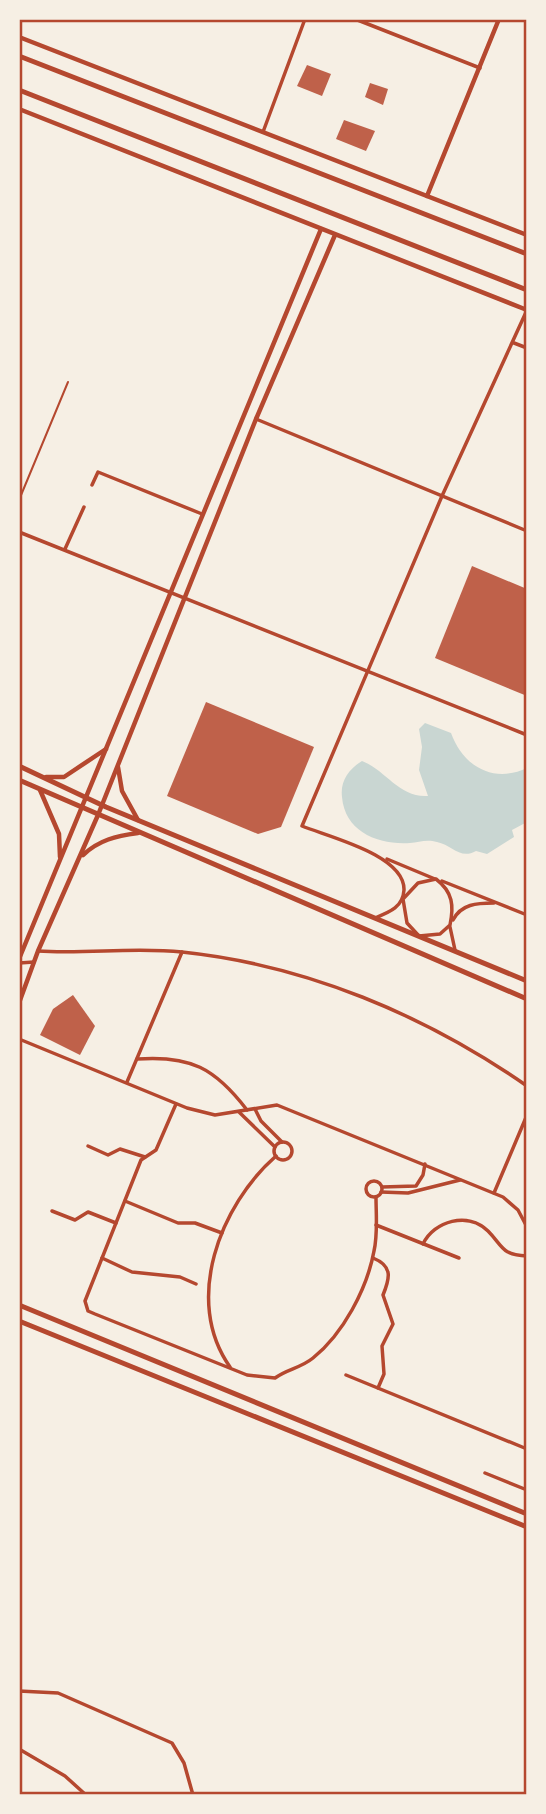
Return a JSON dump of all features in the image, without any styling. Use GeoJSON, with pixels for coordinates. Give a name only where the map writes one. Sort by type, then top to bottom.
{"type":"FeatureCollection","features":[{"type":"Feature","properties":{"kind":"main road"},"geometry":{"type":"LineString","coordinates":[[427,196],[499,19]]}},
{"type":"Feature","properties":{"kind":"main road"},"geometry":{"type":"LineString","coordinates":[[19,37],[527,235]]}},
{"type":"Feature","properties":{"kind":"main road"},"geometry":{"type":"LineString","coordinates":[[19,56],[527,254]]}},
{"type":"Feature","properties":{"kind":"main road"},"geometry":{"type":"LineString","coordinates":[[19,90],[527,290]]}},
{"type":"Feature","properties":{"kind":"main road"},"geometry":{"type":"LineString","coordinates":[[19,109],[527,310]]}},
{"type":"Feature","properties":{"kind":"main road"},"geometry":{"type":"LineString","coordinates":[[19,961],[321,229]]}},
{"type":"Feature","properties":{"kind":"main road"},"geometry":{"type":"LineString","coordinates":[[19,1003],[38,951],[98,816],[256,419],[335,234]]}},
{"type":"Feature","properties":{"kind":"main road"},"geometry":{"type":"LineString","coordinates":[[37,775],[64,777],[106,748]]}},
{"type":"Feature","properties":{"kind":"main road"},"geometry":{"type":"LineString","coordinates":[[118,764],[122,791],[138,821]]}},
{"type":"Feature","properties":{"kind":"main road"},"geometry":{"type":"LineString","coordinates":[[19,766],[102,806],[527,981]]}},
{"type":"Feature","properties":{"kind":"main road"},"geometry":{"type":"LineString","coordinates":[[19,780],[527,999]]}},
{"type":"Feature","properties":{"kind":"main road"},"geometry":{"type":"LineString","coordinates":[[39,789],[59,834],[60,860]]}},
{"type":"Feature","properties":{"kind":"main road"},"geometry":{"type":"LineString","coordinates":[[80,858],[94,845],[116,836],[138,833]]}},
{"type":"Feature","properties":{"kind":"main road"},"geometry":{"type":"LineString","coordinates":[[19,1305],[527,1514]]}},
{"type":"Feature","properties":{"kind":"main road"},"geometry":{"type":"LineString","coordinates":[[19,1321],[527,1527]]}},
{"type":"Feature","properties":{"kind":"street"},"geometry":{"type":"LineString","coordinates":[[263,132],[305,19]]}},
{"type":"Feature","properties":{"kind":"street"},"geometry":{"type":"LineString","coordinates":[[355,19],[480,68]]}},
{"type":"Feature","properties":{"kind":"street"},"geometry":{"type":"LineString","coordinates":[[527,310],[442,496],[302,826],[527,915]]}},
{"type":"Feature","properties":{"kind":"street"},"geometry":{"type":"LineString","coordinates":[[514,343],[527,348]]}},
{"type":"Feature","properties":{"kind":"street"},"geometry":{"type":"LineString","coordinates":[[256,419],[527,531]]}},
{"type":"Feature","properties":{"kind":"street"},"geometry":{"type":"LineString","coordinates":[[92,485],[98,472],[202,513]]}},
{"type":"Feature","properties":{"kind":"street"},"geometry":{"type":"LineString","coordinates":[[65,550],[84,507]]}},
{"type":"Feature","properties":{"kind":"street"},"geometry":{"type":"LineString","coordinates":[[19,532],[171,590],[527,735]]}},
{"type":"Feature","properties":{"kind":"street"},"geometry":{"type":"LineString","coordinates":[[385,859],[399,872],[404,885],[407,923],[419,936],[440,934],[450,925],[456,913],[469,905],[498,904]]}},
{"type":"Feature","properties":{"kind":"street"},"geometry":{"type":"LineString","coordinates":[[374,919],[392,912],[418,883],[436,879]]}},
{"type":"Feature","properties":{"kind":"street"},"geometry":{"type":"LineString","coordinates":[[436,879],[445,886],[452,898],[450,939],[456,952]]}},
{"type":"Feature","properties":{"kind":"street"},"geometry":{"type":"LineString","coordinates":[[38,951],[181,952],[290,972],[396,1010],[488,1059],[527,1086]]}},
{"type":"Feature","properties":{"kind":"street"},"geometry":{"type":"LineString","coordinates":[[127,1083],[181,952]]}},
{"type":"Feature","properties":{"kind":"street"},"geometry":{"type":"LineString","coordinates":[[19,961],[34,962]]}},
{"type":"Feature","properties":{"kind":"street"},"geometry":{"type":"LineString","coordinates":[[19,1039],[176,1104],[215,1115],[277,1105],[494,1193],[517,1210],[527,1227]]}},
{"type":"Feature","properties":{"kind":"street"},"geometry":{"type":"LineString","coordinates":[[137,1059],[170,1057],[190,1062],[211,1072],[247,1110]]}},
{"type":"Feature","properties":{"kind":"street"},"geometry":{"type":"LineString","coordinates":[[176,1104],[156,1150],[145,1157],[124,1201],[85,1301],[88,1311],[255,1377],[275,1378],[288,1368],[297,1368],[313,1359],[351,1310],[373,1258],[376,1197],[381,1190],[416,1186],[423,1175],[425,1164]]}},
{"type":"Feature","properties":{"kind":"street"},"geometry":{"type":"LineString","coordinates":[[255,1108],[261,1121],[282,1142],[291,1146],[291,1156],[282,1160],[276,1156]]}},
{"type":"Feature","properties":{"kind":"street"},"geometry":{"type":"LineString","coordinates":[[230,1367],[213,1334],[208,1296],[213,1262],[222,1233],[246,1188],[276,1156],[275,1147],[239,1112]]}},
{"type":"Feature","properties":{"kind":"street"},"geometry":{"type":"LineString","coordinates":[[494,1193],[527,1115]]}},
{"type":"Feature","properties":{"kind":"street"},"geometry":{"type":"LineString","coordinates":[[275,1147],[282,1142]]}},
{"type":"Feature","properties":{"kind":"street"},"geometry":{"type":"LineString","coordinates":[[88,1146],[108,1155],[120,1149],[145,1157]]}},
{"type":"Feature","properties":{"kind":"street"},"geometry":{"type":"LineString","coordinates":[[381,1190],[419,1191],[462,1179]]}},
{"type":"Feature","properties":{"kind":"street"},"geometry":{"type":"LineString","coordinates":[[376,1197],[367,1193],[368,1183],[378,1181],[381,1190]]}},
{"type":"Feature","properties":{"kind":"street"},"geometry":{"type":"LineString","coordinates":[[124,1201],[178,1223],[195,1223],[222,1233]]}},
{"type":"Feature","properties":{"kind":"street"},"geometry":{"type":"LineString","coordinates":[[52,1211],[75,1220],[88,1212],[116,1223]]}},
{"type":"Feature","properties":{"kind":"street"},"geometry":{"type":"LineString","coordinates":[[423,1244],[434,1228],[446,1222],[467,1221],[488,1231],[503,1251],[527,1256]]}},
{"type":"Feature","properties":{"kind":"street"},"geometry":{"type":"LineString","coordinates":[[376,1225],[458,1258]]}},
{"type":"Feature","properties":{"kind":"street"},"geometry":{"type":"LineString","coordinates":[[102,1258],[132,1272],[180,1277],[196,1284]]}},
{"type":"Feature","properties":{"kind":"street"},"geometry":{"type":"LineString","coordinates":[[373,1258],[382,1262],[388,1270],[390,1278],[383,1295],[393,1324],[382,1346],[384,1374],[378,1388]]}},
{"type":"Feature","properties":{"kind":"street"},"geometry":{"type":"LineString","coordinates":[[346,1375],[527,1449]]}},
{"type":"Feature","properties":{"kind":"street"},"geometry":{"type":"LineString","coordinates":[[485,1474],[527,1490]]}},
{"type":"Feature","properties":{"kind":"street"},"geometry":{"type":"LineString","coordinates":[[19,1691],[58,1693],[172,1742],[184,1763],[193,1795]]}},
{"type":"Feature","properties":{"kind":"street"},"geometry":{"type":"LineString","coordinates":[[19,1749],[65,1776],[86,1795]]}},
{"type":"Feature","properties":{"kind":"lane"},"geometry":{"type":"LineString","coordinates":[[19,500],[68,382]]}},
{"type":"Feature","properties":{"kind":"shaded area"},"geometry":{"type":"Polygon","coordinates":[[[425,723],[451,733],[463,755],[481,769],[502,774],[527,768],[527,822],[512,830],[514,837],[487,854],[476,851],[465,854],[433,841],[398,843],[375,839],[356,827],[344,809],[344,781],[349,772],[362,761],[409,793],[428,796],[419,770],[422,747],[419,729],[425,723]]]}},
{"type":"Feature","properties":{"kind":"building"},"geometry":{"type":"Polygon","coordinates":[[[307,65],[331,74],[322,96],[297,86],[307,65]]]}},
{"type":"Feature","properties":{"kind":"building"},"geometry":{"type":"Polygon","coordinates":[[[370,83],[388,89],[383,105],[365,97],[370,83]]]}},
{"type":"Feature","properties":{"kind":"building"},"geometry":{"type":"Polygon","coordinates":[[[344,120],[375,131],[366,151],[336,139],[344,120]]]}},
{"type":"Feature","properties":{"kind":"building"},"geometry":{"type":"Polygon","coordinates":[[[472,566],[527,589],[527,696],[435,658],[472,566]]]}},
{"type":"Feature","properties":{"kind":"building"},"geometry":{"type":"Polygon","coordinates":[[[206,702],[314,747],[281,827],[258,834],[167,796],[206,702]]]}},
{"type":"Feature","properties":{"kind":"building"},"geometry":{"type":"Polygon","coordinates":[[[73,995],[95,1026],[80,1055],[40,1035],[53,1009],[73,995]]]}}]}
